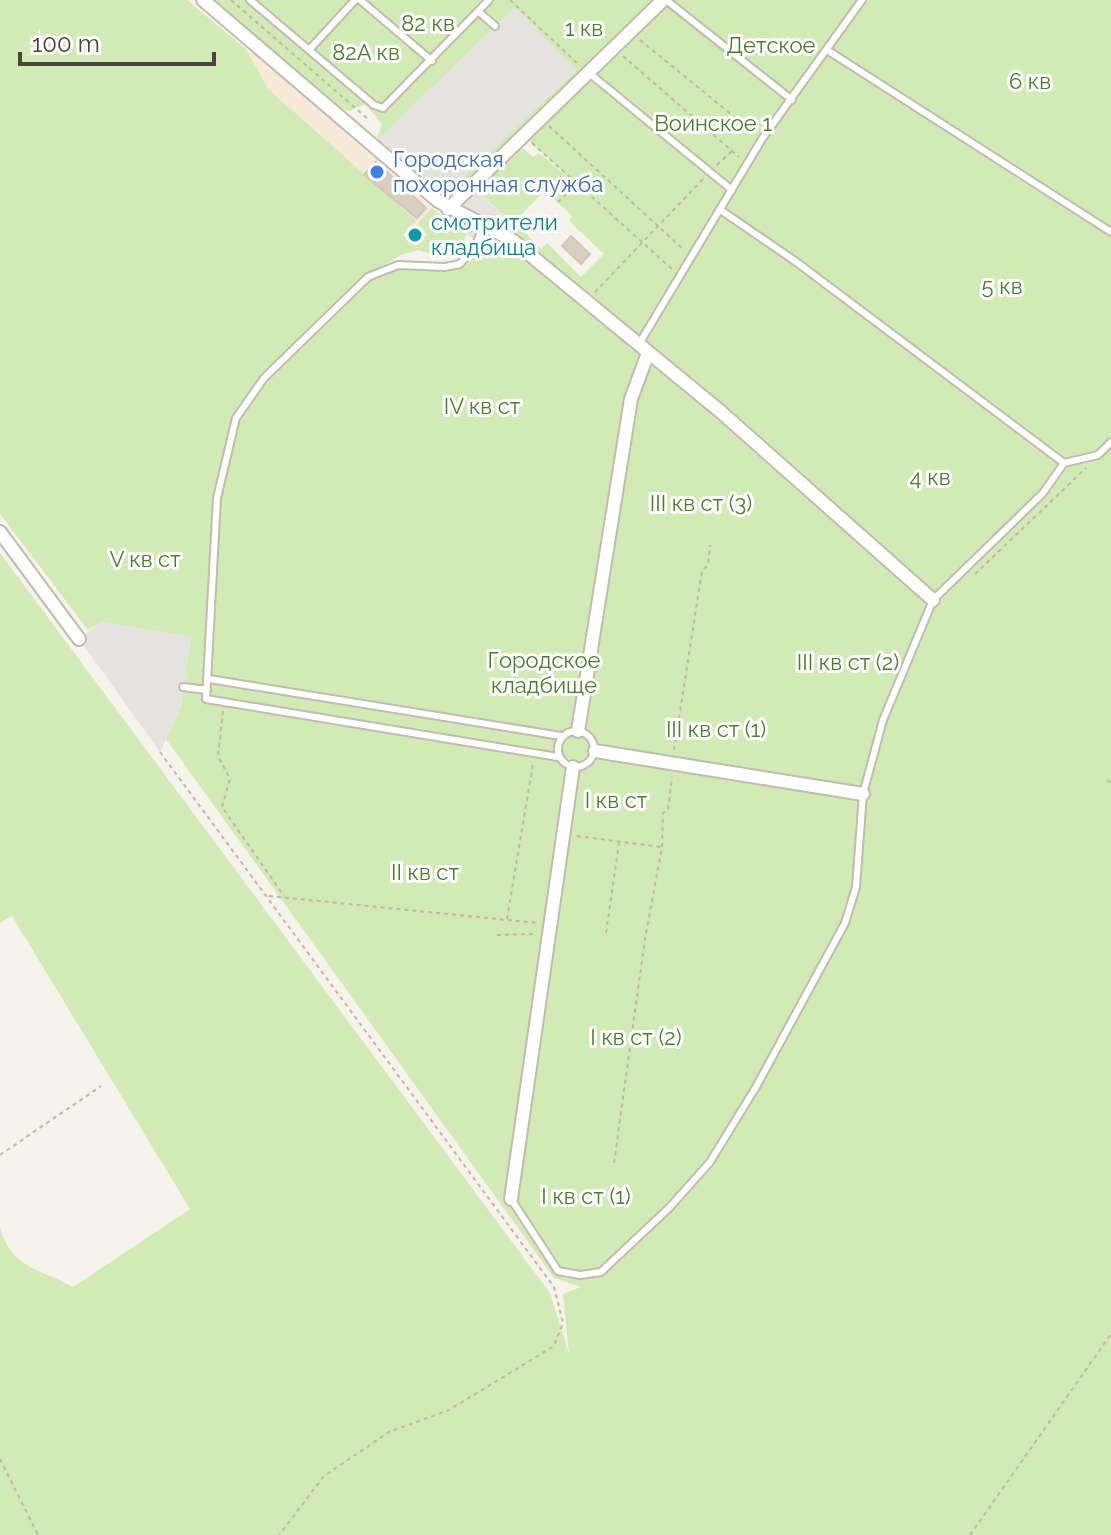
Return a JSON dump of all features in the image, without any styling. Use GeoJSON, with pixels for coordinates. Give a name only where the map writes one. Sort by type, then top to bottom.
{"type":"FeatureCollection","features":[{"type":"Feature","properties":{"kind":"street"},"geometry":{"type":"LineString","coordinates":[[203,0],[448,209],[512,240],[790,471],[933,600]]}},
{"type":"Feature","properties":{"kind":"street"},"geometry":{"type":"LineString","coordinates":[[448,209],[522,134],[664,0]]}},
{"type":"Feature","properties":{"kind":"street"},"geometry":{"type":"LineString","coordinates":[[578,731],[631,399],[644,349]]}},
{"type":"Feature","properties":{"kind":"street"},"geometry":{"type":"LineString","coordinates":[[0,532],[79,639]]}},
{"type":"Feature","properties":{"kind":"street"},"geometry":{"type":"LineString","coordinates":[[595,751],[863,794]]}},
{"type":"Feature","properties":{"kind":"street"},"geometry":{"type":"LineString","coordinates":[[511,1199],[573,767]]}},
{"type":"Feature","properties":{"kind":"lane"},"geometry":{"type":"LineString","coordinates":[[250,0],[374,105],[383,108],[489,0]]}},
{"type":"Feature","properties":{"kind":"lane"},"geometry":{"type":"LineString","coordinates":[[309,50],[358,0],[432,61]]}},
{"type":"Feature","properties":{"kind":"lane"},"geometry":{"type":"LineString","coordinates":[[664,0],[792,100]]}},
{"type":"Feature","properties":{"kind":"lane"},"geometry":{"type":"LineString","coordinates":[[644,349],[680,276],[722,211],[762,139],[862,0]]}},
{"type":"Feature","properties":{"kind":"lane"},"geometry":{"type":"LineString","coordinates":[[479,12],[495,26]]}},
{"type":"Feature","properties":{"kind":"lane"},"geometry":{"type":"LineString","coordinates":[[827,50],[1111,232]]}},
{"type":"Feature","properties":{"kind":"lane"},"geometry":{"type":"LineString","coordinates":[[587,72],[732,190]]}},
{"type":"Feature","properties":{"kind":"lane"},"geometry":{"type":"LineString","coordinates":[[722,211],[795,261],[1064,463]]}},
{"type":"Feature","properties":{"kind":"lane"},"geometry":{"type":"LineString","coordinates":[[209,679],[561,736],[578,731],[592,740],[595,751],[584,765],[573,767],[558,757],[206,699],[217,498],[236,418],[264,378],[368,277],[398,265],[445,267],[460,264],[477,242],[483,227]]}},
{"type":"Feature","properties":{"kind":"lane"},"geometry":{"type":"LineString","coordinates":[[511,1199],[558,1271],[580,1275],[601,1272],[670,1207],[710,1162],[756,1087],[845,923],[856,887],[863,794],[883,720],[933,600],[1043,493],[1064,463],[1098,455],[1111,442]]}},
{"type":"Feature","properties":{"kind":"lane"},"geometry":{"type":"LineString","coordinates":[[183,687],[207,690]]}},
{"type":"Feature","properties":{"kind":"lane"},"geometry":{"type":"LineString","coordinates":[[558,757],[561,736]]}},
{"type":"Feature","properties":{"kind":"path"},"geometry":{"type":"LineString","coordinates":[[231,0],[369,120]]}},
{"type":"Feature","properties":{"kind":"path"},"geometry":{"type":"LineString","coordinates":[[510,0],[587,72]]}},
{"type":"Feature","properties":{"kind":"path"},"geometry":{"type":"LineString","coordinates":[[630,31],[762,139]]}},
{"type":"Feature","properties":{"kind":"path"},"geometry":{"type":"LineString","coordinates":[[613,47],[747,164]]}},
{"type":"Feature","properties":{"kind":"path"},"geometry":{"type":"LineString","coordinates":[[356,133],[383,108]]}},
{"type":"Feature","properties":{"kind":"path"},"geometry":{"type":"LineString","coordinates":[[540,117],[692,257]]}},
{"type":"Feature","properties":{"kind":"path"},"geometry":{"type":"LineString","coordinates":[[522,134],[680,276]]}},
{"type":"Feature","properties":{"kind":"path"},"geometry":{"type":"LineString","coordinates":[[586,301],[732,151]]}},
{"type":"Feature","properties":{"kind":"path"},"geometry":{"type":"LineString","coordinates":[[558,202],[577,184]]}},
{"type":"Feature","properties":{"kind":"path"},"geometry":{"type":"LineString","coordinates":[[967,581],[1098,455]]}},
{"type":"Feature","properties":{"kind":"path"},"geometry":{"type":"LineString","coordinates":[[614,1163],[645,939],[662,847],[663,813],[668,810],[702,571],[708,565],[710,545]]}},
{"type":"Feature","properties":{"kind":"path"},"geometry":{"type":"LineString","coordinates":[[224,702],[218,756],[230,779],[222,807],[286,898]]}},
{"type":"Feature","properties":{"kind":"path"},"geometry":{"type":"LineString","coordinates":[[160,752],[554,1287],[563,1323],[554,1346],[449,1410],[389,1432],[324,1476],[279,1535]]}},
{"type":"Feature","properties":{"kind":"path"},"geometry":{"type":"LineString","coordinates":[[507,921],[535,753]]}},
{"type":"Feature","properties":{"kind":"path"},"geometry":{"type":"LineString","coordinates":[[564,834],[662,847]]}},
{"type":"Feature","properties":{"kind":"path"},"geometry":{"type":"LineString","coordinates":[[606,933],[619,842]]}},
{"type":"Feature","properties":{"kind":"path"},"geometry":{"type":"LineString","coordinates":[[268,896],[507,921],[549,930]]}},
{"type":"Feature","properties":{"kind":"path"},"geometry":{"type":"LineString","coordinates":[[497,935],[549,930]]}},
{"type":"Feature","properties":{"kind":"path"},"geometry":{"type":"LineString","coordinates":[[0,1155],[101,1086]]}},
{"type":"Feature","properties":{"kind":"path"},"geometry":{"type":"LineString","coordinates":[[970,1535],[1111,1334]]}},
{"type":"Feature","properties":{"kind":"path"},"geometry":{"type":"LineString","coordinates":[[0,1459],[38,1535]]}},
{"type":"Feature","properties":{"kind":"shaded area"},"geometry":{"type":"Polygon","coordinates":[[[515,7],[576,70],[438,201],[372,145],[515,7]]]}},
{"type":"Feature","properties":{"kind":"shaded area"},"geometry":{"type":"Polygon","coordinates":[[[251,49],[432,208],[417,224],[427,234],[416,247],[265,91],[247,54],[251,49]]]}},
{"type":"Feature","properties":{"kind":"shaded area"},"geometry":{"type":"Polygon","coordinates":[[[469,185],[513,223],[510,230],[517,236],[508,244],[481,245],[443,215],[469,185]]]}},
{"type":"Feature","properties":{"kind":"shaded area"},"geometry":{"type":"Polygon","coordinates":[[[101,622],[191,636],[181,706],[160,752],[79,639],[101,622]]]}},
{"type":"Feature","properties":{"kind":"green space"},"geometry":{"type":"Polygon","coordinates":[[[0,0],[187,0],[246,49],[268,89],[416,220],[403,235],[415,246],[427,234],[417,224],[432,208],[467,235],[462,243],[467,250],[440,258],[419,250],[401,255],[367,275],[395,269],[448,270],[463,265],[479,246],[497,243],[516,223],[541,249],[547,243],[581,277],[604,254],[569,221],[572,216],[545,190],[513,223],[478,192],[478,187],[518,144],[533,157],[539,153],[577,185],[520,132],[451,198],[443,196],[576,70],[388,131],[377,139],[382,124],[365,104],[349,111],[341,109],[210,0],[1111,0],[1111,1535],[0,1535],[0,1228],[5,1242],[20,1260],[73,1287],[190,1209],[12,916],[0,923],[0,553],[550,1293],[569,1354],[563,1294],[581,1287],[554,1278],[166,739],[181,706],[191,637],[101,622],[88,630],[0,514],[0,0]]]}},
{"type":"Feature","properties":{"kind":"building"},"geometry":{"type":"Polygon","coordinates":[[[376,162],[426,208],[417,218],[364,175],[376,162]]]}},
{"type":"Feature","properties":{"kind":"building"},"geometry":{"type":"Polygon","coordinates":[[[571,236],[590,254],[581,264],[562,246],[571,236]]]}},
{"type":"Feature","properties":{"kind":"place","name":"Городская похоронная служба"},"geometry":{"type":"Point","coordinates":[377,172]}},
{"type":"Feature","properties":{"kind":"place","name":"смотрители кладбища"},"geometry":{"type":"Point","coordinates":[415,235]}},
{"type":"Feature","properties":{"kind":"park label","name":"82 кв"},"geometry":{"type":"Point","coordinates":[428,23]}},
{"type":"Feature","properties":{"kind":"park label","name":"1 кв"},"geometry":{"type":"Point","coordinates":[584,28]}},
{"type":"Feature","properties":{"kind":"park label","name":"Детское"},"geometry":{"type":"Point","coordinates":[771,45]}},
{"type":"Feature","properties":{"kind":"park label","name":"82А кв"},"geometry":{"type":"Point","coordinates":[366,52]}},
{"type":"Feature","properties":{"kind":"park label","name":"6 кв"},"geometry":{"type":"Point","coordinates":[1030,81]}},
{"type":"Feature","properties":{"kind":"park label","name":"Воинское 1"},"geometry":{"type":"Point","coordinates":[713,123]}},
{"type":"Feature","properties":{"kind":"park label","name":"5 кв"},"geometry":{"type":"Point","coordinates":[1002,286]}},
{"type":"Feature","properties":{"kind":"park label","name":"IV кв ст"},"geometry":{"type":"Point","coordinates":[482,406]}},
{"type":"Feature","properties":{"kind":"park label","name":"4 кв"},"geometry":{"type":"Point","coordinates":[930,477]}},
{"type":"Feature","properties":{"kind":"park label","name":"III кв ст (3)"},"geometry":{"type":"Point","coordinates":[701,503]}},
{"type":"Feature","properties":{"kind":"park label","name":"V кв ст"},"geometry":{"type":"Point","coordinates":[145,559]}},
{"type":"Feature","properties":{"kind":"park label","name":"III кв ст (2)"},"geometry":{"type":"Point","coordinates":[848,662]}},
{"type":"Feature","properties":{"kind":"park label","name":"Городское кладбище"},"geometry":{"type":"Point","coordinates":[544,672]}},
{"type":"Feature","properties":{"kind":"park label","name":"III кв ст (1)"},"geometry":{"type":"Point","coordinates":[716,729]}},
{"type":"Feature","properties":{"kind":"park label","name":"I кв ст"},"geometry":{"type":"Point","coordinates":[616,800]}},
{"type":"Feature","properties":{"kind":"park label","name":"II кв ст"},"geometry":{"type":"Point","coordinates":[425,872]}},
{"type":"Feature","properties":{"kind":"park label","name":"I кв ст (2)"},"geometry":{"type":"Point","coordinates":[636,1037]}},
{"type":"Feature","properties":{"kind":"park label","name":"I кв ст (1)"},"geometry":{"type":"Point","coordinates":[586,1196]}}]}
